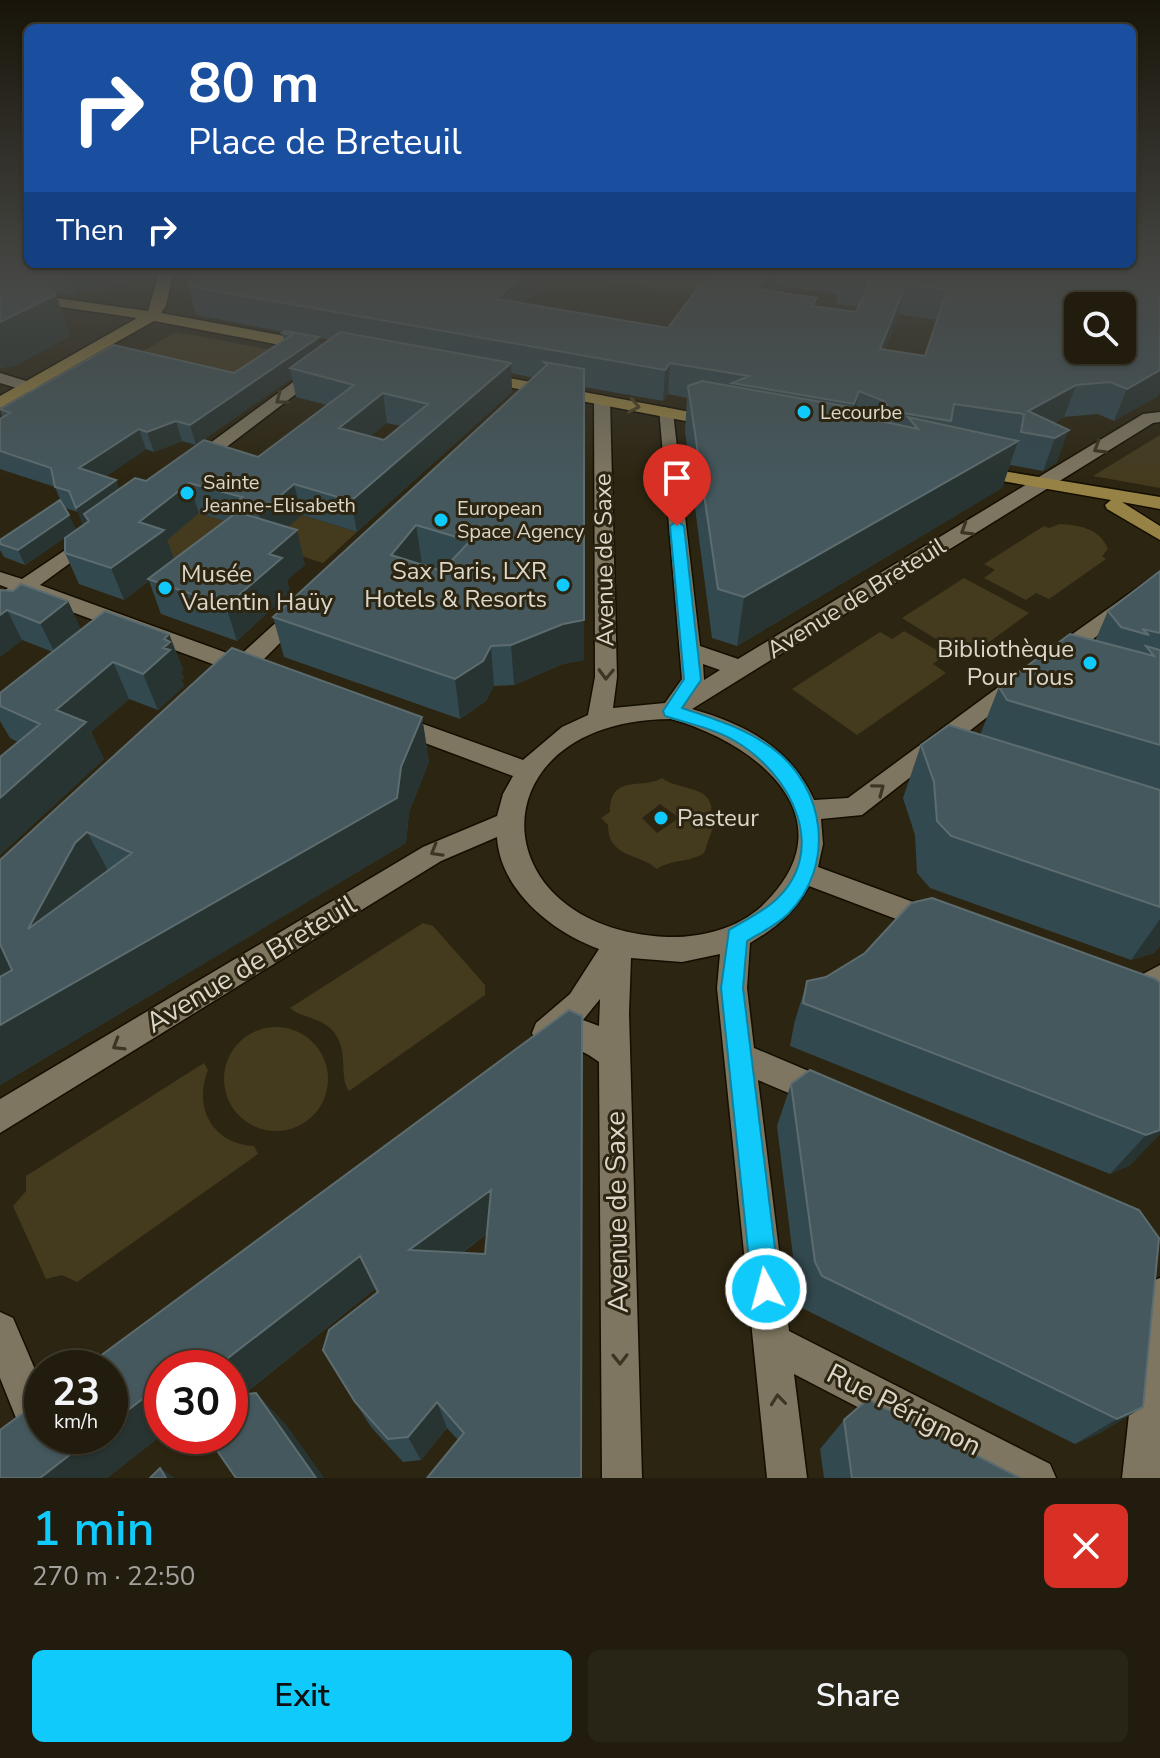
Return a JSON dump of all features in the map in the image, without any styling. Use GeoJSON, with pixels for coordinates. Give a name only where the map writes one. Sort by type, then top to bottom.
{"type":"FeatureCollection","features":[{"type":"Feature","properties":{"kind":"main road"},"geometry":{"type":"LineString","coordinates":[[97,346],[99,342]]}},
{"type":"Feature","properties":{"kind":"main road"},"geometry":{"type":"LineString","coordinates":[[0,403],[104,342]]}},
{"type":"Feature","properties":{"kind":"main road"},"geometry":{"type":"LineString","coordinates":[[282,342],[332,352]]}},
{"type":"Feature","properties":{"kind":"main road"},"geometry":{"type":"LineString","coordinates":[[461,374],[731,425]]}},
{"type":"Feature","properties":{"kind":"main road"},"geometry":{"type":"LineString","coordinates":[[953,467],[1160,503]]}},
{"type":"Feature","properties":{"kind":"main road"},"geometry":{"type":"LineString","coordinates":[[1038,483],[1114,505],[1160,514]]}},
{"type":"Feature","properties":{"kind":"main road"},"geometry":{"type":"LineString","coordinates":[[1114,505],[1160,534]]}},
{"type":"Feature","properties":{"kind":"street"},"geometry":{"type":"LineString","coordinates":[[179,475],[332,352]]}},
{"type":"Feature","properties":{"kind":"street"},"geometry":{"type":"LineString","coordinates":[[0,378],[30,387]]}},
{"type":"Feature","properties":{"kind":"street"},"geometry":{"type":"LineString","coordinates":[[518,407],[538,388]]}},
{"type":"Feature","properties":{"kind":"street","name":"Avenue de Saxe"},"geometry":{"type":"LineString","coordinates":[[599,720],[606,677],[602,400]]}},
{"type":"Feature","properties":{"kind":"street"},"geometry":{"type":"LineString","coordinates":[[665,412],[693,680],[671,711]]}},
{"type":"Feature","properties":{"kind":"street","name":"Avenue de Breteuil"},"geometry":{"type":"LineString","coordinates":[[671,711],[1038,483],[1149,418],[1160,417]]}},
{"type":"Feature","properties":{"kind":"street"},"geometry":{"type":"LineString","coordinates":[[0,604],[105,528]]}},
{"type":"Feature","properties":{"kind":"street"},"geometry":{"type":"LineString","coordinates":[[0,578],[277,680]]}},
{"type":"Feature","properties":{"kind":"street"},"geometry":{"type":"LineString","coordinates":[[807,810],[853,808],[936,760],[1051,672],[1160,578]]}},
{"type":"Feature","properties":{"kind":"street"},"geometry":{"type":"LineString","coordinates":[[215,692],[314,598]]}},
{"type":"Feature","properties":{"kind":"street"},"geometry":{"type":"LineString","coordinates":[[690,650],[743,668]]}},
{"type":"Feature","properties":{"kind":"street"},"geometry":{"type":"LineString","coordinates":[[671,711],[697,718],[754,744],[792,780],[807,810],[811,843],[804,873],[779,910],[736,937],[704,947],[676,950],[617,945],[575,925],[532,889],[511,845],[508,822],[513,797],[526,771],[547,748],[599,720],[628,713],[671,711]]}},
{"type":"Feature","properties":{"kind":"street"},"geometry":{"type":"LineString","coordinates":[[364,712],[526,771]]}},
{"type":"Feature","properties":{"kind":"street","name":"Avenue de Breteuil"},"geometry":{"type":"LineString","coordinates":[[0,1117],[441,848],[508,822]]}},
{"type":"Feature","properties":{"kind":"street"},"geometry":{"type":"LineString","coordinates":[[804,873],[964,932]]}},
{"type":"Feature","properties":{"kind":"street"},"geometry":{"type":"LineString","coordinates":[[736,937],[732,988],[787,1478]]}},
{"type":"Feature","properties":{"kind":"street"},"geometry":{"type":"LineString","coordinates":[[614,1055],[586,1034],[534,1042],[581,1003],[617,945]]}},
{"type":"Feature","properties":{"kind":"street","name":"Avenue de Saxe"},"geometry":{"type":"LineString","coordinates":[[617,945],[614,1055],[622,1478]]}},
{"type":"Feature","properties":{"kind":"street"},"geometry":{"type":"LineString","coordinates":[[1144,988],[1160,1023]]}},
{"type":"Feature","properties":{"kind":"street"},"geometry":{"type":"LineString","coordinates":[[740,1057],[855,1106]]}},
{"type":"Feature","properties":{"kind":"street"},"geometry":{"type":"LineString","coordinates":[[1142,1478],[1160,1296]]}},
{"type":"Feature","properties":{"kind":"street"},"geometry":{"type":"LineString","coordinates":[[0,1331],[24,1382]]}},
{"type":"Feature","properties":{"kind":"street","name":"Rue Pérignon"},"geometry":{"type":"LineString","coordinates":[[772,1342],[1036,1478]]}},
{"type":"Feature","properties":{"kind":"street"},"geometry":{"type":"LineString","coordinates":[[0,1439],[24,1421]]}},
{"type":"Feature","properties":{"kind":"shaded area"},"geometry":{"type":"Polygon","coordinates":[[[159,342],[229,342],[299,355],[263,380],[122,363],[159,342]]]}},
{"type":"Feature","properties":{"kind":"shaded area"},"geometry":{"type":"Polygon","coordinates":[[[1160,435],[1160,488],[1093,476],[1160,435]]]}},
{"type":"Feature","properties":{"kind":"shaded area"},"geometry":{"type":"Polygon","coordinates":[[[199,513],[251,528],[195,571],[149,555],[199,513]]]}},
{"type":"Feature","properties":{"kind":"shaded area"},"geometry":{"type":"Polygon","coordinates":[[[301,515],[357,532],[323,563],[267,545],[301,515]]]}},
{"type":"Feature","properties":{"kind":"shaded area"},"geometry":{"type":"Polygon","coordinates":[[[1060,524],[1082,527],[1095,533],[1108,549],[1102,556],[1106,559],[1049,599],[1036,593],[1026,600],[984,578],[995,570],[984,564],[1044,526],[1049,528],[1060,524]]]}},
{"type":"Feature","properties":{"kind":"shaded area"},"geometry":{"type":"Polygon","coordinates":[[[964,578],[1029,613],[967,658],[902,618],[964,578]]]}},
{"type":"Feature","properties":{"kind":"shaded area"},"geometry":{"type":"Polygon","coordinates":[[[904,631],[945,655],[933,664],[946,673],[857,735],[792,689],[880,632],[892,639],[904,631]]]}},
{"type":"Feature","properties":{"kind":"shaded area"},"geometry":{"type":"Polygon","coordinates":[[[662,778],[703,794],[711,807],[711,818],[719,825],[712,830],[704,853],[657,869],[613,844],[608,825],[601,818],[610,812],[611,800],[621,787],[662,778]],[[660,804],[642,818],[657,833],[679,818],[660,804]]]}},
{"type":"Feature","properties":{"kind":"shaded area"},"geometry":{"type":"Polygon","coordinates":[[[423,923],[433,926],[485,985],[485,995],[349,1091],[344,1078],[341,1047],[333,1031],[290,1008],[423,923]]]}},
{"type":"Feature","properties":{"kind":"shaded area"},"geometry":{"type":"Polygon","coordinates":[[[276,1027],[296,1031],[313,1042],[324,1059],[328,1079],[324,1099],[313,1116],[296,1127],[276,1131],[256,1127],[239,1116],[228,1099],[224,1079],[228,1059],[239,1042],[256,1031],[276,1027]]]}},
{"type":"Feature","properties":{"kind":"shaded area"},"geometry":{"type":"Polygon","coordinates":[[[204,1063],[208,1070],[203,1097],[210,1121],[227,1138],[254,1146],[258,1154],[77,1282],[62,1275],[46,1279],[13,1206],[26,1191],[26,1176],[204,1063]]]}},
{"type":"Feature","properties":{"kind":"building"},"geometry":{"type":"Polygon","coordinates":[[[281,342],[312,342],[190,425],[176,421],[147,432],[139,429],[79,468],[116,480],[76,508],[69,491],[55,487],[51,468],[0,451],[0,419],[10,413],[0,409],[114,345],[234,373],[281,342]]]}},
{"type":"Feature","properties":{"kind":"building"},"geometry":{"type":"Polygon","coordinates":[[[326,342],[395,342],[511,363],[351,501],[294,484],[259,514],[232,506],[242,497],[189,483],[139,522],[164,530],[111,568],[65,553],[65,538],[89,521],[84,514],[135,478],[146,481],[204,440],[258,457],[354,385],[290,368],[326,342]],[[383,393],[339,428],[384,440],[428,404],[383,393]]]}},
{"type":"Feature","properties":{"kind":"building"},"geometry":{"type":"Polygon","coordinates":[[[506,342],[883,342],[880,349],[925,356],[930,342],[1064,342],[1064,364],[1136,364],[1136,342],[1160,342],[1160,370],[1127,389],[1110,382],[1076,385],[1028,411],[1069,430],[1055,438],[1021,432],[1024,414],[954,404],[951,421],[891,411],[884,401],[859,391],[854,404],[732,383],[749,376],[670,363],[665,370],[506,342]]]}},
{"type":"Feature","properties":{"kind":"building"},"geometry":{"type":"Polygon","coordinates":[[[544,362],[584,369],[584,620],[563,624],[511,645],[491,646],[483,661],[455,679],[273,617],[547,365],[544,362]],[[416,525],[391,555],[442,571],[470,541],[416,525]]]}},
{"type":"Feature","properties":{"kind":"building"},"geometry":{"type":"Polygon","coordinates":[[[702,381],[850,407],[847,414],[918,429],[908,417],[1018,441],[744,597],[718,589],[688,386],[702,381]]]}},
{"type":"Feature","properties":{"kind":"building"},"geometry":{"type":"Polygon","coordinates":[[[60,500],[69,515],[18,550],[0,544],[0,540],[60,500]]]}},
{"type":"Feature","properties":{"kind":"building"},"geometry":{"type":"Polygon","coordinates":[[[237,512],[297,530],[269,554],[282,558],[226,606],[148,579],[237,512]]]}},
{"type":"Feature","properties":{"kind":"building"},"geometry":{"type":"Polygon","coordinates":[[[1160,571],[1160,633],[1142,629],[1149,635],[1121,627],[1108,611],[1160,571]]]}},
{"type":"Feature","properties":{"kind":"building"},"geometry":{"type":"Polygon","coordinates":[[[21,584],[68,601],[40,623],[7,610],[0,615],[0,590],[13,591],[21,584]]]}},
{"type":"Feature","properties":{"kind":"building"},"geometry":{"type":"Polygon","coordinates":[[[105,611],[169,634],[164,639],[170,642],[163,648],[170,650],[143,674],[113,662],[56,710],[86,722],[0,798],[0,757],[40,724],[0,706],[0,693],[105,611]]]}},
{"type":"Feature","properties":{"kind":"building"},"geometry":{"type":"Polygon","coordinates":[[[1070,634],[1154,656],[1146,646],[1160,650],[1160,745],[1007,700],[999,687],[1070,634]]]}},
{"type":"Feature","properties":{"kind":"building"},"geometry":{"type":"Polygon","coordinates":[[[232,648],[422,717],[401,767],[397,798],[0,1025],[0,977],[12,970],[0,944],[0,860],[232,648]],[[87,832],[75,843],[28,929],[132,853],[87,832]]]}},
{"type":"Feature","properties":{"kind":"building"},"geometry":{"type":"Polygon","coordinates":[[[949,725],[1160,790],[1160,907],[951,836],[937,821],[934,782],[921,745],[949,725]]]}},
{"type":"Feature","properties":{"kind":"building"},"geometry":{"type":"Polygon","coordinates":[[[932,898],[1160,983],[1160,1130],[1146,1135],[803,1003],[807,981],[826,977],[865,953],[911,903],[932,898]]]}},
{"type":"Feature","properties":{"kind":"building"},"geometry":{"type":"Polygon","coordinates":[[[569,1010],[582,1016],[581,1478],[427,1478],[464,1433],[437,1402],[408,1437],[388,1439],[355,1402],[323,1350],[329,1330],[378,1292],[360,1256],[238,1350],[144,1350],[144,1398],[128,1410],[128,1350],[108,1350],[569,1010]],[[491,1190],[409,1250],[485,1254],[491,1190]]]}},
{"type":"Feature","properties":{"kind":"building"},"geometry":{"type":"Polygon","coordinates":[[[810,1070],[1139,1210],[1159,1238],[1143,1407],[1117,1419],[822,1276],[815,1262],[791,1084],[810,1070]]]}},
{"type":"Feature","properties":{"kind":"building"},"geometry":{"type":"Polygon","coordinates":[[[256,1393],[316,1478],[236,1478],[219,1454],[248,1454],[248,1394],[256,1393]]]}},
{"type":"Feature","properties":{"kind":"building"},"geometry":{"type":"Polygon","coordinates":[[[868,1399],[1020,1478],[852,1478],[844,1420],[868,1399]]]}},
{"type":"Feature","properties":{"kind":"building"},"geometry":{"type":"Polygon","coordinates":[[[24,1412],[24,1454],[71,1454],[40,1478],[0,1478],[0,1430],[24,1412]]]}},
{"type":"Feature","properties":{"kind":"building"},"geometry":{"type":"Polygon","coordinates":[[[160,1468],[166,1478],[150,1478],[160,1468]]]}},
{"type":"Feature","properties":{"kind":"place","name":"Lecourbe"},"geometry":{"type":"Point","coordinates":[804,412]}},
{"type":"Feature","properties":{"kind":"place","name":"Sainte Jeanne-Elisabeth"},"geometry":{"type":"Point","coordinates":[187,493]}},
{"type":"Feature","properties":{"kind":"place","name":"European Space Agency"},"geometry":{"type":"Point","coordinates":[441,520]}},
{"type":"Feature","properties":{"kind":"place","name":"Sax Paris, LXR Hotels & Resorts"},"geometry":{"type":"Point","coordinates":[563,585]}},
{"type":"Feature","properties":{"kind":"place","name":"Musée Valentin Haüy"},"geometry":{"type":"Point","coordinates":[165,588]}},
{"type":"Feature","properties":{"kind":"place","name":"Bibliothèque Pour Tous"},"geometry":{"type":"Point","coordinates":[1090,663]}},
{"type":"Feature","properties":{"kind":"place","name":"Pasteur"},"geometry":{"type":"Point","coordinates":[661,818]}},
{"type":"Feature","properties":{"kind":"route"},"geometry":{"type":"LineString","coordinates":[[677,526],[693,680],[671,711],[738,734],[769,754],[801,795],[811,826],[810,858],[794,892],[779,910],[736,937],[732,988],[766,1289]]}}]}
